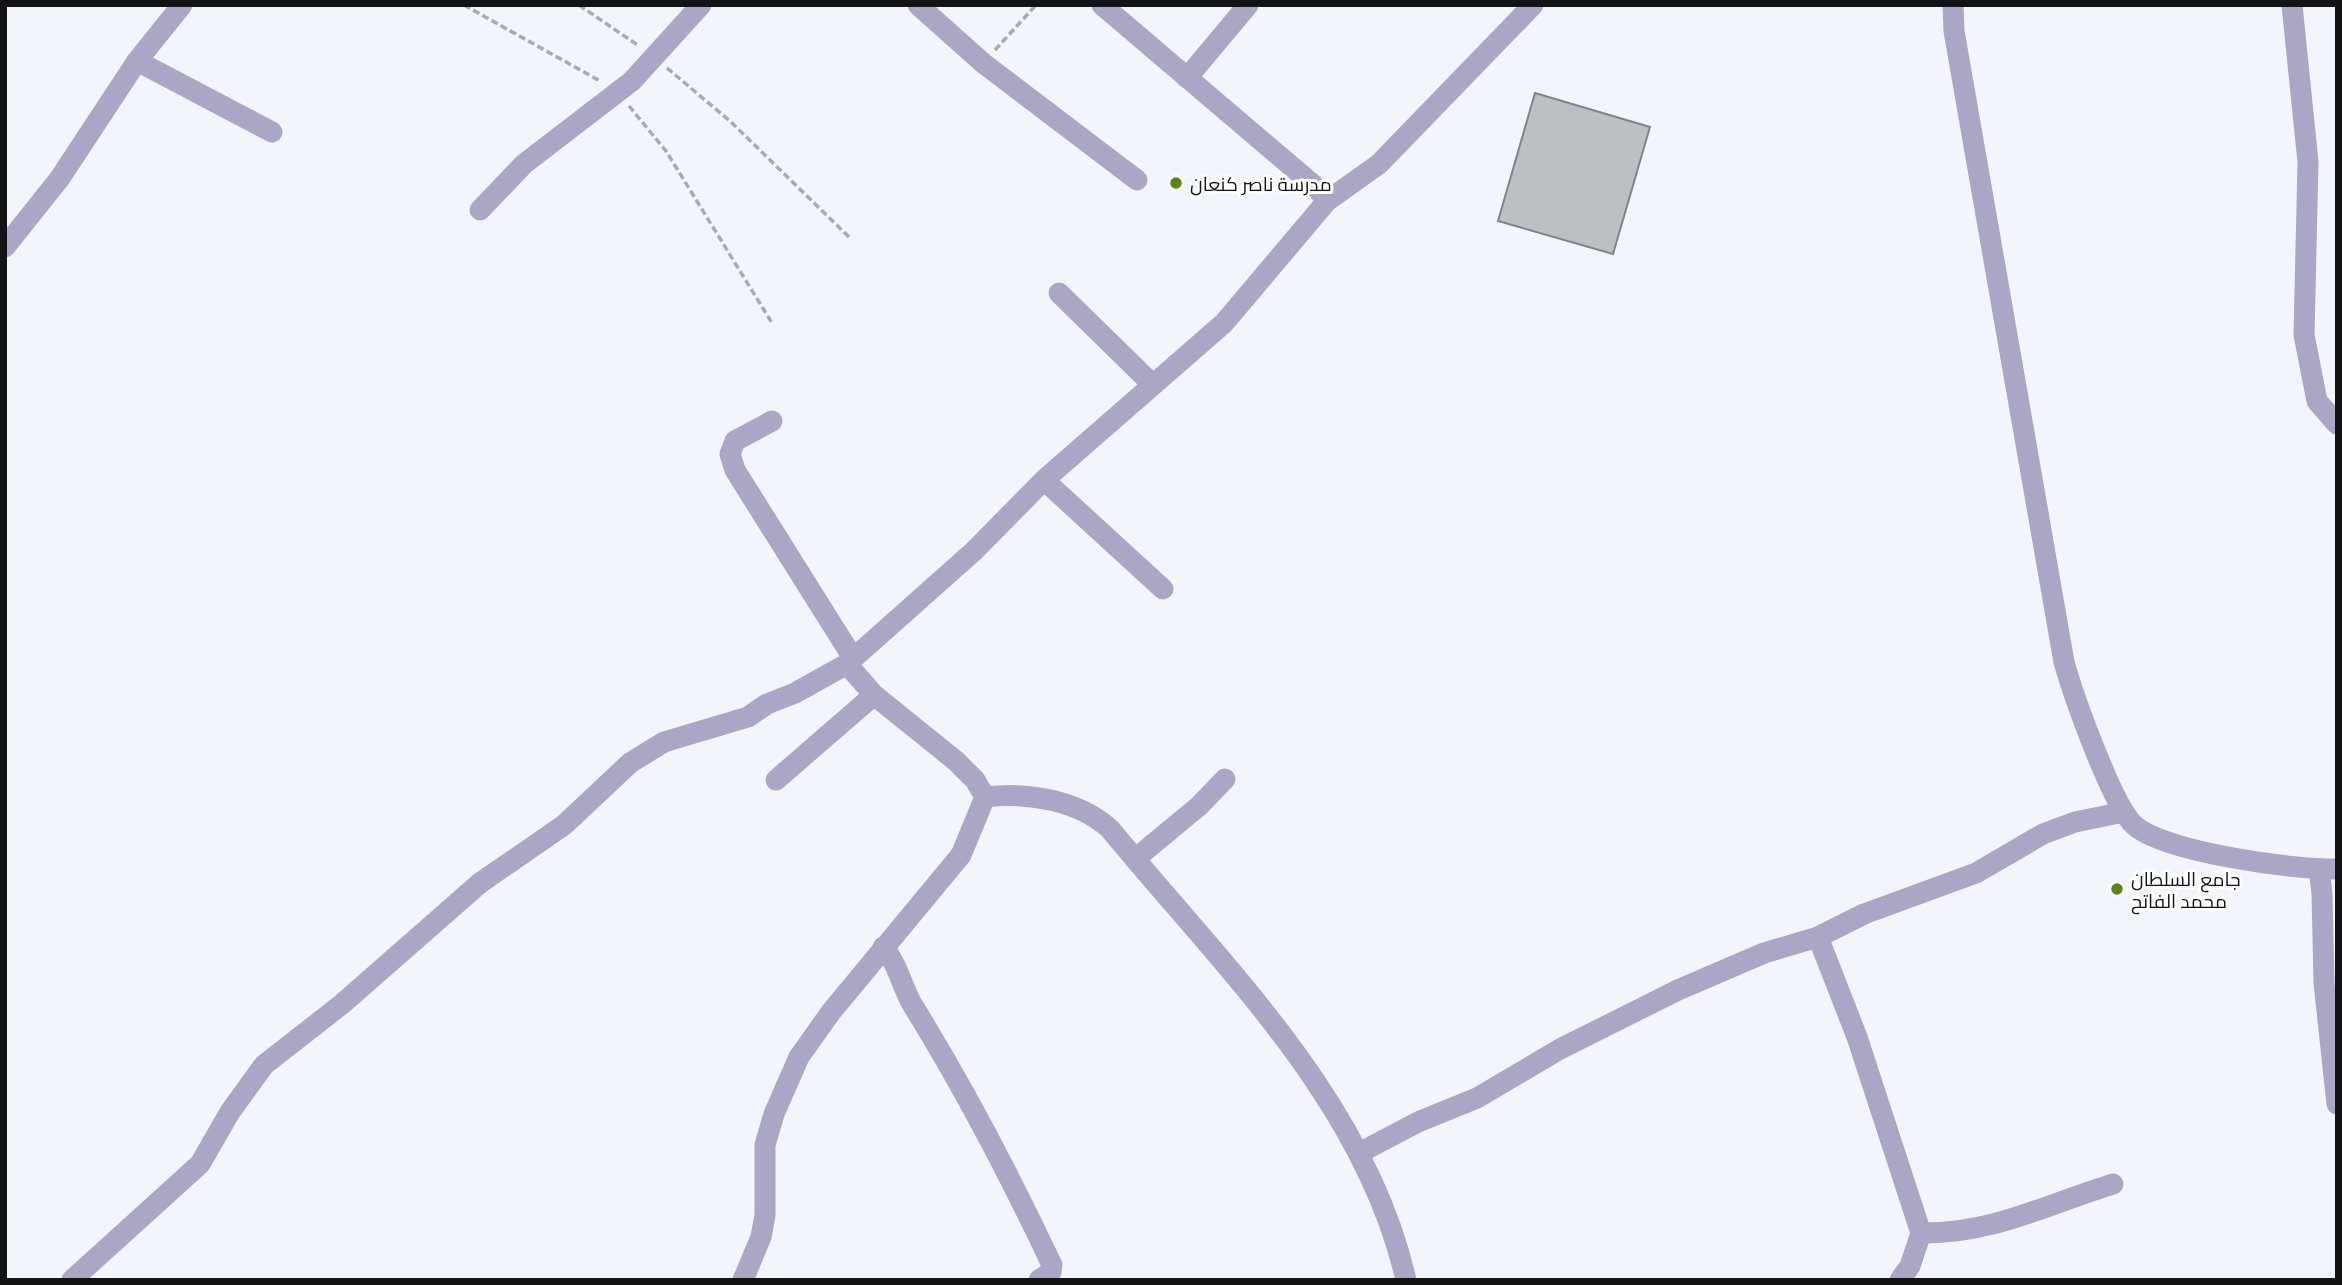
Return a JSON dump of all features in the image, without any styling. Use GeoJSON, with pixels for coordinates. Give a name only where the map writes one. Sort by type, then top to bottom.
{"type":"FeatureCollection","features":[{"type":"Feature","properties":{"kind":"street"},"geometry":{"type":"LineString","coordinates":[[5,247],[60,178],[137,61],[182,5]]}},
{"type":"Feature","properties":{"kind":"street"},"geometry":{"type":"LineString","coordinates":[[480,210],[524,164],[618,93],[701,5]]}},
{"type":"Feature","properties":{"kind":"street"},"geometry":{"type":"LineString","coordinates":[[918,5],[983,63],[1138,180]]}},
{"type":"Feature","properties":{"kind":"street"},"geometry":{"type":"LineString","coordinates":[[1102,5],[1317,188],[1327,201]]}},
{"type":"Feature","properties":{"kind":"street"},"geometry":{"type":"LineString","coordinates":[[1187,78],[1248,5]]}},
{"type":"Feature","properties":{"kind":"street"},"geometry":{"type":"LineString","coordinates":[[72,1280],[192,1173],[264,1065],[342,1004],[480,883],[564,825],[630,763],[664,742],[748,718],[768,704],[795,693],[850,661],[974,551],[1045,480],[1224,323],[1327,201],[1379,164],[1533,5]]}},
{"type":"Feature","properties":{"kind":"street"},"geometry":{"type":"LineString","coordinates":[[1953,5],[1954,30],[2064,662],[2072,691],[2124,812],[2133,824],[2147,834],[2188,848],[2328,869],[2322,893],[2324,984],[2337,1104]]}},
{"type":"Feature","properties":{"kind":"street"},"geometry":{"type":"LineString","coordinates":[[2292,5],[2308,162],[2304,335],[2317,401],[2337,424]]}},
{"type":"Feature","properties":{"kind":"street"},"geometry":{"type":"LineString","coordinates":[[137,61],[272,132]]}},
{"type":"Feature","properties":{"kind":"street"},"geometry":{"type":"LineString","coordinates":[[1059,293],[1152,384]]}},
{"type":"Feature","properties":{"kind":"street"},"geometry":{"type":"LineString","coordinates":[[772,421],[735,441],[730,454],[736,470],[850,661],[874,695],[956,761],[975,780],[985,797]]}},
{"type":"Feature","properties":{"kind":"street"},"geometry":{"type":"LineString","coordinates":[[1045,480],[1163,589]]}},
{"type":"Feature","properties":{"kind":"street"},"geometry":{"type":"LineString","coordinates":[[776,780],[874,695]]}},
{"type":"Feature","properties":{"kind":"street"},"geometry":{"type":"LineString","coordinates":[[1135,859],[1199,806],[1225,779]]}},
{"type":"Feature","properties":{"kind":"street"},"geometry":{"type":"LineString","coordinates":[[985,797],[1030,797],[1081,809],[1111,829],[1282,1034],[1359,1153],[1388,1219],[1406,1280]]}},
{"type":"Feature","properties":{"kind":"street"},"geometry":{"type":"LineString","coordinates":[[743,1280],[761,1237],[765,1215],[765,1145],[785,1085],[813,1034],[961,855],[985,797]]}},
{"type":"Feature","properties":{"kind":"street"},"geometry":{"type":"LineString","coordinates":[[1359,1153],[1418,1122],[1477,1098],[1560,1049],[1678,990],[1764,953],[1818,937],[1864,914],[1976,873],[2043,834],[2075,822],[2124,812]]}},
{"type":"Feature","properties":{"kind":"street"},"geometry":{"type":"LineString","coordinates":[[1818,937],[1857,1037],[1921,1233],[1910,1266],[1900,1280]]}},
{"type":"Feature","properties":{"kind":"street"},"geometry":{"type":"LineString","coordinates":[[883,947],[896,963],[907,995],[966,1092],[985,1136],[1052,1265],[1051,1272],[1039,1280]]}},
{"type":"Feature","properties":{"kind":"street"},"geometry":{"type":"LineString","coordinates":[[1921,1233],[1948,1233],[1988,1226],[2035,1213],[2113,1184]]}},
{"type":"Feature","properties":{"kind":"path"},"geometry":{"type":"LineString","coordinates":[[464,5],[618,93],[666,151],[772,323]]}},
{"type":"Feature","properties":{"kind":"path"},"geometry":{"type":"LineString","coordinates":[[579,5],[653,56],[730,121],[850,238]]}},
{"type":"Feature","properties":{"kind":"path"},"geometry":{"type":"LineString","coordinates":[[983,63],[1036,5]]}},
{"type":"Feature","properties":{"kind":"building"},"geometry":{"type":"Polygon","coordinates":[[[1535,93],[1650,127],[1613,254],[1498,221],[1535,93]]]}},
{"type":"Feature","properties":{"kind":"place","name":"مدرسة ناصر كنعان"},"geometry":{"type":"Point","coordinates":[1176,183]}},
{"type":"Feature","properties":{"kind":"place","name":"جامع السلطان محمد الفاتح"},"geometry":{"type":"Point","coordinates":[2117,889]}}]}
